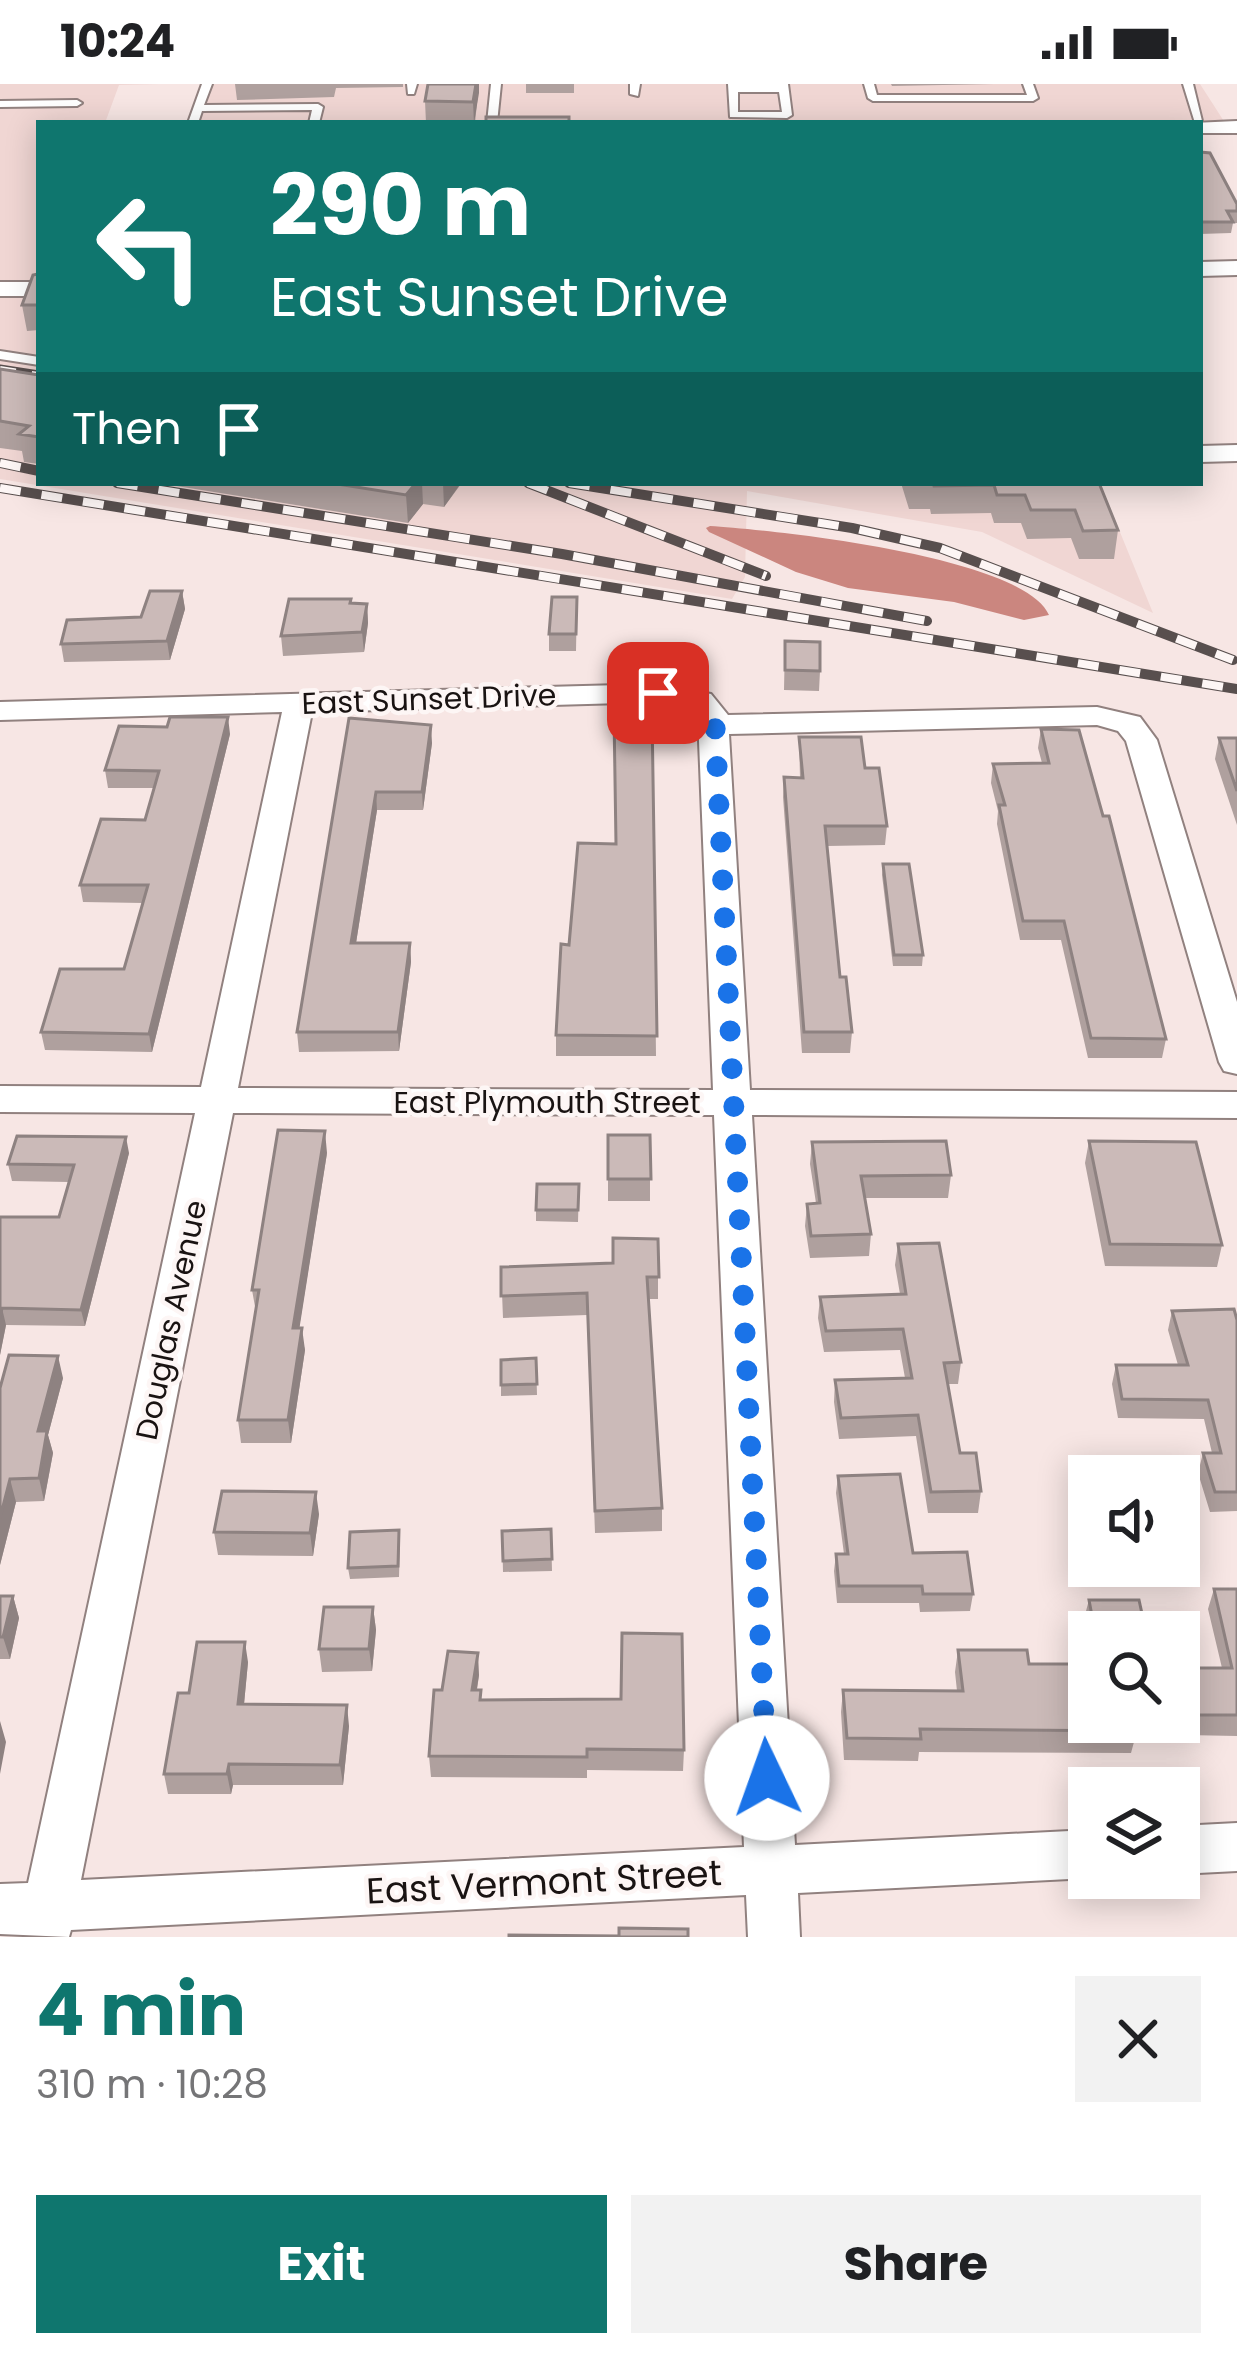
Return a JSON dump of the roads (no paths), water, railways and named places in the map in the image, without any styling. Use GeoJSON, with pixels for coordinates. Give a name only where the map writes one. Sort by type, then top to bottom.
{"type":"FeatureCollection","features":[{"type":"Feature","properties":{"kind":"street"},"geometry":{"type":"LineString","coordinates":[[1203,125],[1237,127]]}},
{"type":"Feature","properties":{"kind":"street"},"geometry":{"type":"LineString","coordinates":[[1203,269],[1237,268]]}},
{"type":"Feature","properties":{"kind":"street"},"geometry":{"type":"LineString","coordinates":[[0,290],[36,285]]}},
{"type":"Feature","properties":{"kind":"street"},"geometry":{"type":"LineString","coordinates":[[1203,454],[1237,453]]}},
{"type":"Feature","properties":{"kind":"street","name":"East Sunset Drive"},"geometry":{"type":"LineString","coordinates":[[0,711],[658,693],[700,700],[715,725]]}},
{"type":"Feature","properties":{"kind":"street","name":"Douglas Avenue"},"geometry":{"type":"LineString","coordinates":[[31,1918],[217,1100],[299,703]]}},
{"type":"Feature","properties":{"kind":"street"},"geometry":{"type":"LineString","coordinates":[[774,1937],[715,725],[1097,716],[1129,724],[1141,740],[1237,1061]]}},
{"type":"Feature","properties":{"kind":"street","name":"East Plymouth Street"},"geometry":{"type":"LineString","coordinates":[[0,1099],[1237,1105]]}},
{"type":"Feature","properties":{"kind":"street"},"geometry":{"type":"LineString","coordinates":[[1200,1849],[1237,1846]]}},
{"type":"Feature","properties":{"kind":"street","name":"East Vermont Street"},"geometry":{"type":"LineString","coordinates":[[31,1918],[1068,1855]]}},
{"type":"Feature","properties":{"kind":"lane"},"geometry":{"type":"LineString","coordinates":[[195,120],[207,84]]}},
{"type":"Feature","properties":{"kind":"lane"},"geometry":{"type":"LineString","coordinates":[[492,120],[496,84]]}},
{"type":"Feature","properties":{"kind":"lane"},"geometry":{"type":"LineString","coordinates":[[869,84],[873,98],[1033,98],[1028,84]]}},
{"type":"Feature","properties":{"kind":"lane"},"geometry":{"type":"LineString","coordinates":[[1188,84],[1199,120]]}},
{"type":"Feature","properties":{"kind":"lane"},"geometry":{"type":"LineString","coordinates":[[733,87],[783,87],[787,115],[733,115],[733,87]]}},
{"type":"Feature","properties":{"kind":"lane"},"geometry":{"type":"LineString","coordinates":[[0,104],[77,103]]}},
{"type":"Feature","properties":{"kind":"lane"},"geometry":{"type":"LineString","coordinates":[[199,108],[317,107],[315,120]]}},
{"type":"Feature","properties":{"kind":"lane"},"geometry":{"type":"LineString","coordinates":[[0,356],[36,361]]}},
{"type":"Feature","properties":{"kind":"railway"},"geometry":{"type":"LineString","coordinates":[[0,369],[36,375]]}},
{"type":"Feature","properties":{"kind":"railway"},"geometry":{"type":"LineString","coordinates":[[0,463],[36,470]]}},
{"type":"Feature","properties":{"kind":"railway"},"geometry":{"type":"LineString","coordinates":[[136,486],[562,554],[927,621]]}},
{"type":"Feature","properties":{"kind":"railway"},"geometry":{"type":"LineString","coordinates":[[536,486],[766,576]]}},
{"type":"Feature","properties":{"kind":"railway"},"geometry":{"type":"LineString","coordinates":[[588,486],[852,528],[940,548],[1233,660]]}},
{"type":"Feature","properties":{"kind":"railway"},"geometry":{"type":"LineString","coordinates":[[0,488],[1237,689]]}}]}
